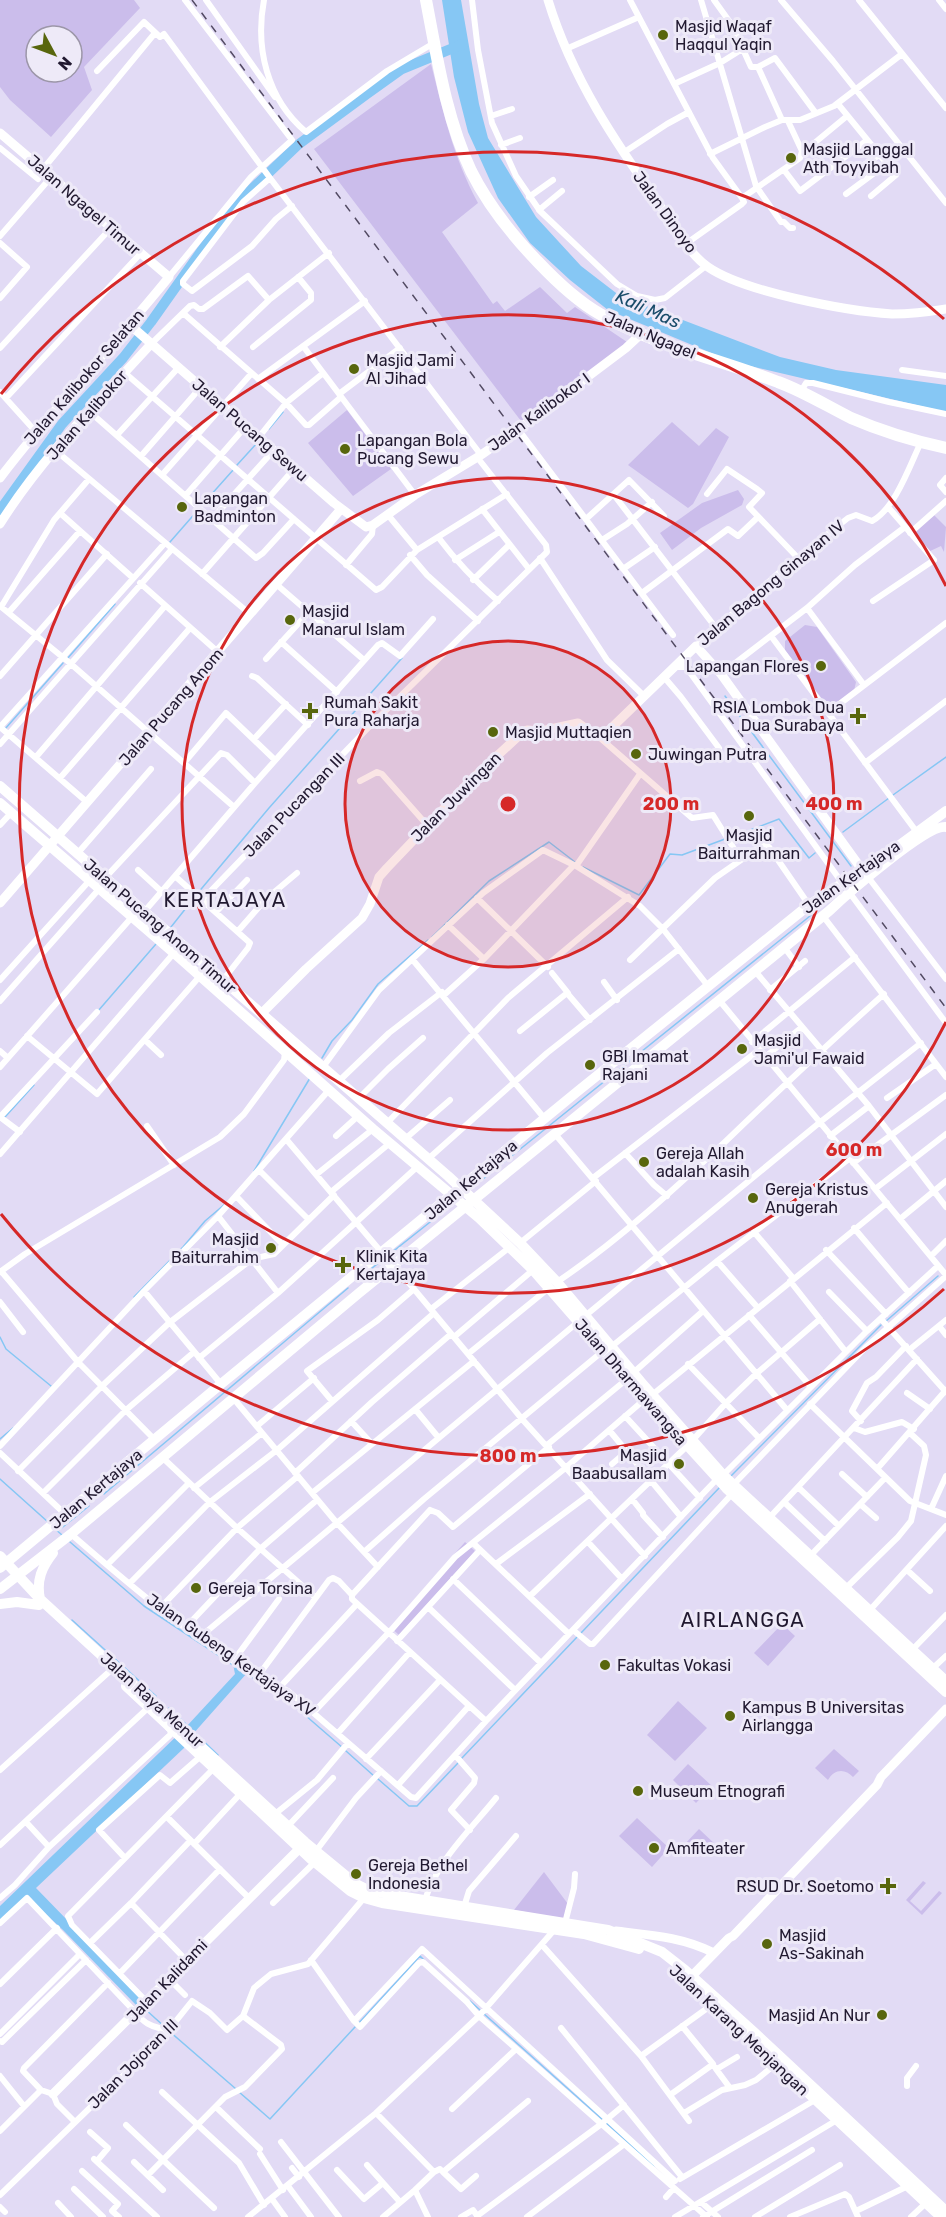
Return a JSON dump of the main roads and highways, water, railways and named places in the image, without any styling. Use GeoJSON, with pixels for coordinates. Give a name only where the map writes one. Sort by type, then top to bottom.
{"type":"FeatureCollection","features":[{"type":"Feature","properties":{"kind":"highway","name":"Jalan Ngagel"},"geometry":{"type":"LineString","coordinates":[[426,0],[451,113],[467,160],[483,193],[497,214],[527,250],[566,289],[600,314],[641,334],[777,381],[863,423],[946,448]]}},
{"type":"Feature","properties":{"kind":"main road","name":"Jalan Pucang Anom Timur"},"geometry":{"type":"LineString","coordinates":[[0,786],[77,854],[133,916],[223,980],[320,1064]]}},
{"type":"Feature","properties":{"kind":"main road","name":"Jalan Pucang Anom Timur"},"geometry":{"type":"LineString","coordinates":[[0,803],[90,879],[103,883],[144,912],[174,952],[287,1057],[311,1074]]}},
{"type":"Feature","properties":{"kind":"main road","name":"Jalan Kertajaya"},"geometry":{"type":"LineString","coordinates":[[1,1562],[29,1545],[221,1384],[545,1119],[583,1099],[719,1000],[826,913],[846,889],[916,831],[946,811]]}},
{"type":"Feature","properties":{"kind":"main road","name":"Jalan Kertajaya"},"geometry":{"type":"LineString","coordinates":[[865,874],[933,829],[946,827]]}},
{"type":"Feature","properties":{"kind":"main road","name":"Jalan Kertajaya"},"geometry":{"type":"LineString","coordinates":[[0,1589],[108,1504],[359,1293],[555,1134],[583,1099],[708,986],[812,902],[846,889]]}},
{"type":"Feature","properties":{"kind":"main road"},"geometry":{"type":"LineString","coordinates":[[812,902],[828,903],[826,913]]}},
{"type":"Feature","properties":{"kind":"main road","name":"Jalan Dharmawangsa"},"geometry":{"type":"LineString","coordinates":[[320,1064],[461,1188],[469,1204]]}},
{"type":"Feature","properties":{"kind":"main road","name":"Jalan Dharmawangsa"},"geometry":{"type":"LineString","coordinates":[[311,1074],[417,1167],[452,1196],[469,1204],[515,1245],[553,1285],[726,1483],[883,1628],[946,1692]]}},
{"type":"Feature","properties":{"kind":"main road","name":"Jalan Dharmawangsa"},"geometry":{"type":"LineString","coordinates":[[515,1245],[533,1270],[553,1285]]}},
{"type":"Feature","properties":{"kind":"main road"},"geometry":{"type":"LineString","coordinates":[[348,1281],[356,1285],[359,1293]]}},
{"type":"Feature","properties":{"kind":"main road","name":"Jalan Dharmawangsa"},"geometry":{"type":"LineString","coordinates":[[726,1483],[770,1517],[870,1610],[883,1628],[913,1649],[946,1681]]}},
{"type":"Feature","properties":{"kind":"main road"},"geometry":{"type":"LineString","coordinates":[[96,1489],[98,1499],[108,1504]]}},
{"type":"Feature","properties":{"kind":"main road"},"geometry":{"type":"LineString","coordinates":[[0,1604],[39,1602],[40,1575],[57,1545]]}},
{"type":"Feature","properties":{"kind":"main road","name":"Jalan Raya Menur"},"geometry":{"type":"LineString","coordinates":[[1,1562],[110,1671],[128,1683],[166,1723],[179,1729]]}},
{"type":"Feature","properties":{"kind":"main road","name":"Jalan Raya Menur"},"geometry":{"type":"LineString","coordinates":[[39,1602],[275,1814],[303,1845]]}},
{"type":"Feature","properties":{"kind":"main road","name":"Jalan Raya Menur"},"geometry":{"type":"LineString","coordinates":[[193,1742],[202,1755],[241,1793],[303,1845]]}},
{"type":"Feature","properties":{"kind":"main road","name":"Jalan Karang Menjangan"},"geometry":{"type":"LineString","coordinates":[[303,1845],[350,1891],[364,1898],[382,1903],[608,1930],[651,1947],[675,1962],[712,2004],[777,2063],[804,2084],[815,2100],[941,2217]]}},
{"type":"Feature","properties":{"kind":"main road","name":"Jalan Karang Menjangan"},"geometry":{"type":"LineString","coordinates":[[316,1857],[363,1888],[464,1907],[494,1916]]}},
{"type":"Feature","properties":{"kind":"main road","name":"Jalan Karang Menjangan"},"geometry":{"type":"LineString","coordinates":[[560,1926],[631,1946],[661,1959],[692,1981],[946,2211]]}},
{"type":"Feature","properties":{"kind":"water","name":"Kali Mas"},"geometry":{"type":"Polygon","coordinates":[[[442,0],[461,0],[479,104],[488,138],[536,217],[581,266],[620,296],[780,357],[836,370],[946,385],[946,412],[733,362],[608,310],[570,280],[530,243],[498,198],[468,132],[454,77],[442,0]]]}},
{"type":"Feature","properties":{"kind":"water"},"geometry":{"type":"Polygon","coordinates":[[[233,1664],[242,1672],[247,1673],[193,1734],[184,1748],[36,1888],[143,1998],[136,2005],[63,1930],[27,1897],[0,1921],[0,1906],[186,1727],[235,1674],[233,1664]]]}},
{"type":"Feature","properties":{"kind":"waterway"},"geometry":{"type":"LineString","coordinates":[[0,510],[62,424],[123,358],[151,322],[238,202],[299,144],[402,69],[463,44]]}},
{"type":"Feature","properties":{"kind":"waterway"},"geometry":{"type":"LineString","coordinates":[[269,429],[283,412]]}},
{"type":"Feature","properties":{"kind":"waterway"},"geometry":{"type":"LineString","coordinates":[[237,465],[258,442]]}},
{"type":"Feature","properties":{"kind":"waterway"},"geometry":{"type":"LineString","coordinates":[[201,506],[234,469]]}},
{"type":"Feature","properties":{"kind":"waterway"},"geometry":{"type":"LineString","coordinates":[[170,542],[198,510]]}},
{"type":"Feature","properties":{"kind":"waterway"},"geometry":{"type":"LineString","coordinates":[[67,659],[115,604]]}},
{"type":"Feature","properties":{"kind":"waterway"},"geometry":{"type":"LineString","coordinates":[[197,894],[269,808],[402,658]]}},
{"type":"Feature","properties":{"kind":"waterway"},"geometry":{"type":"LineString","coordinates":[[5,729],[63,663]]}},
{"type":"Feature","properties":{"kind":"waterway"},"geometry":{"type":"LineString","coordinates":[[725,696],[851,866]]}},
{"type":"Feature","properties":{"kind":"waterway"},"geometry":{"type":"LineString","coordinates":[[893,795],[946,757]]}},
{"type":"Feature","properties":{"kind":"waterway"},"geometry":{"type":"LineString","coordinates":[[843,832],[889,798]]}},
{"type":"Feature","properties":{"kind":"waterway"},"geometry":{"type":"LineString","coordinates":[[729,838],[779,819],[809,858],[815,853]]}},
{"type":"Feature","properties":{"kind":"waterway"},"geometry":{"type":"LineString","coordinates":[[583,867],[639,895],[670,854],[682,855],[725,839]]}},
{"type":"Feature","properties":{"kind":"waterway"},"geometry":{"type":"LineString","coordinates":[[432,937],[489,881],[549,842],[575,862]]}},
{"type":"Feature","properties":{"kind":"waterway"},"geometry":{"type":"LineString","coordinates":[[171,927],[194,898]]}},
{"type":"Feature","properties":{"kind":"waterway"},"geometry":{"type":"LineString","coordinates":[[483,1179],[815,912]]}},
{"type":"Feature","properties":{"kind":"waterway"},"geometry":{"type":"LineString","coordinates":[[322,1058],[332,1041],[352,1020],[378,984],[428,940]]}},
{"type":"Feature","properties":{"kind":"waterway"},"geometry":{"type":"LineString","coordinates":[[98,1011],[156,944]]}},
{"type":"Feature","properties":{"kind":"waterway"},"geometry":{"type":"LineString","coordinates":[[254,1171],[310,1078]]}},
{"type":"Feature","properties":{"kind":"waterway"},"geometry":{"type":"LineString","coordinates":[[5,1117],[34,1085]]}},
{"type":"Feature","properties":{"kind":"waterway"},"geometry":{"type":"LineString","coordinates":[[134,1297],[205,1221],[225,1204]]}},
{"type":"Feature","properties":{"kind":"waterway"},"geometry":{"type":"LineString","coordinates":[[357,1280],[444,1211]]}},
{"type":"Feature","properties":{"kind":"waterway"},"geometry":{"type":"LineString","coordinates":[[885,1322],[938,1276]]}},
{"type":"Feature","properties":{"kind":"waterway"},"geometry":{"type":"LineString","coordinates":[[104,1494],[348,1288]]}},
{"type":"Feature","properties":{"kind":"waterway"},"geometry":{"type":"LineString","coordinates":[[730,1477],[881,1325]]}},
{"type":"Feature","properties":{"kind":"waterway"},"geometry":{"type":"LineString","coordinates":[[0,1337],[6,1349],[51,1386]]}},
{"type":"Feature","properties":{"kind":"waterway"},"geometry":{"type":"LineString","coordinates":[[0,1439],[13,1428]]}},
{"type":"Feature","properties":{"kind":"waterway"},"geometry":{"type":"LineString","coordinates":[[0,1479],[48,1522]]}},
{"type":"Feature","properties":{"kind":"waterway"},"geometry":{"type":"LineString","coordinates":[[581,1633],[720,1487]]}},
{"type":"Feature","properties":{"kind":"waterway"},"geometry":{"type":"LineString","coordinates":[[59,1530],[89,1506]]}},
{"type":"Feature","properties":{"kind":"waterway"},"geometry":{"type":"LineString","coordinates":[[54,1528],[62,1535]]}},
{"type":"Feature","properties":{"kind":"waterway"},"geometry":{"type":"LineString","coordinates":[[70,1542],[144,1606],[233,1665]]}},
{"type":"Feature","properties":{"kind":"waterway"},"geometry":{"type":"LineString","coordinates":[[72,1620],[156,1696]]}},
{"type":"Feature","properties":{"kind":"waterway"},"geometry":{"type":"LineString","coordinates":[[461,1759],[578,1636]]}},
{"type":"Feature","properties":{"kind":"waterway"},"geometry":{"type":"LineString","coordinates":[[247,1674],[283,1696],[343,1748]]}},
{"type":"Feature","properties":{"kind":"waterway"},"geometry":{"type":"LineString","coordinates":[[169,1708],[188,1726]]}},
{"type":"Feature","properties":{"kind":"waterway"},"geometry":{"type":"LineString","coordinates":[[193,1731],[218,1755]]}},
{"type":"Feature","properties":{"kind":"waterway"},"geometry":{"type":"LineString","coordinates":[[346,1751],[374,1776]]}},
{"type":"Feature","properties":{"kind":"waterway"},"geometry":{"type":"LineString","coordinates":[[378,1779],[409,1806],[417,1806],[458,1763]]}},
{"type":"Feature","properties":{"kind":"waterway"},"geometry":{"type":"LineString","coordinates":[[358,2024],[420,1956],[424,1960]]}},
{"type":"Feature","properties":{"kind":"waterway"},"geometry":{"type":"LineString","coordinates":[[470,2001],[480,2010]]}},
{"type":"Feature","properties":{"kind":"waterway"},"geometry":{"type":"LineString","coordinates":[[145,2009],[166,2028]]}},
{"type":"Feature","properties":{"kind":"waterway"},"geometry":{"type":"LineString","coordinates":[[483,2013],[603,2120]]}},
{"type":"Feature","properties":{"kind":"waterway"},"geometry":{"type":"LineString","coordinates":[[239,2092],[270,2119],[355,2027]]}},
{"type":"Feature","properties":{"kind":"waterway"},"geometry":{"type":"LineString","coordinates":[[169,2031],[236,2089]]}},
{"type":"Feature","properties":{"kind":"waterway"},"geometry":{"type":"LineString","coordinates":[[606,2123],[654,2166]]}},
{"type":"Feature","properties":{"kind":"railway"},"geometry":{"type":"LineString","coordinates":[[192,0],[946,1008]]}},
{"type":"Feature","properties":{"kind":"place","name":"Masjid Waqaf Haqqul Yaqin"},"geometry":{"type":"Point","coordinates":[663,35]}},
{"type":"Feature","properties":{"kind":"place","name":"Masjid Langgal Ath Toyyibah"},"geometry":{"type":"Point","coordinates":[791,158]}},
{"type":"Feature","properties":{"kind":"place","name":"Masjid Jami Al Jihad"},"geometry":{"type":"Point","coordinates":[354,369]}},
{"type":"Feature","properties":{"kind":"place","name":"Lapangan Bola Pucang Sewu"},"geometry":{"type":"Point","coordinates":[345,449]}},
{"type":"Feature","properties":{"kind":"place","name":"Lapangan Badminton"},"geometry":{"type":"Point","coordinates":[182,507]}},
{"type":"Feature","properties":{"kind":"place","name":"Masjid Manarul Islam"},"geometry":{"type":"Point","coordinates":[290,620]}},
{"type":"Feature","properties":{"kind":"place","name":"Lapangan Flores"},"geometry":{"type":"Point","coordinates":[821,666]}},
{"type":"Feature","properties":{"kind":"place","name":"Rumah Sakit Pura Raharja"},"geometry":{"type":"Point","coordinates":[310,711]}},
{"type":"Feature","properties":{"kind":"place","name":"RSIA Lombok Dua Dua Surabaya"},"geometry":{"type":"Point","coordinates":[858,716]}},
{"type":"Feature","properties":{"kind":"place","name":"Masjid Muttaqien"},"geometry":{"type":"Point","coordinates":[493,732]}},
{"type":"Feature","properties":{"kind":"place","name":"Juwingan Putra"},"geometry":{"type":"Point","coordinates":[636,754]}},
{"type":"Feature","properties":{"kind":"place","name":"Masjid Baiturrahman"},"geometry":{"type":"Point","coordinates":[749,816]}},
{"type":"Feature","properties":{"kind":"place","name":"Masjid Jami'ul Fawaid"},"geometry":{"type":"Point","coordinates":[742,1049]}},
{"type":"Feature","properties":{"kind":"place","name":"GBI Imamat Rajani"},"geometry":{"type":"Point","coordinates":[590,1065]}},
{"type":"Feature","properties":{"kind":"place","name":"Gereja Allah adalah Kasih"},"geometry":{"type":"Point","coordinates":[644,1162]}},
{"type":"Feature","properties":{"kind":"place","name":"Gereja Kristus Anugerah"},"geometry":{"type":"Point","coordinates":[753,1198]}},
{"type":"Feature","properties":{"kind":"place","name":"Masjid Baiturrahim"},"geometry":{"type":"Point","coordinates":[271,1248]}},
{"type":"Feature","properties":{"kind":"place","name":"Klinik Kita Kertajaya"},"geometry":{"type":"Point","coordinates":[343,1265]}},
{"type":"Feature","properties":{"kind":"place","name":"Masjid Baabusallam"},"geometry":{"type":"Point","coordinates":[679,1464]}},
{"type":"Feature","properties":{"kind":"place","name":"Gereja Torsina"},"geometry":{"type":"Point","coordinates":[196,1588]}},
{"type":"Feature","properties":{"kind":"place","name":"Fakultas Vokasi"},"geometry":{"type":"Point","coordinates":[605,1665]}},
{"type":"Feature","properties":{"kind":"place","name":"Kampus B Universitas Airlangga"},"geometry":{"type":"Point","coordinates":[730,1716]}},
{"type":"Feature","properties":{"kind":"place","name":"Museum Etnografi"},"geometry":{"type":"Point","coordinates":[638,1791]}},
{"type":"Feature","properties":{"kind":"place","name":"Amfiteater"},"geometry":{"type":"Point","coordinates":[654,1848]}},
{"type":"Feature","properties":{"kind":"place","name":"Gereja Bethel Indonesia"},"geometry":{"type":"Point","coordinates":[356,1874]}},
{"type":"Feature","properties":{"kind":"place","name":"RSUD Dr. Soetomo"},"geometry":{"type":"Point","coordinates":[888,1886]}},
{"type":"Feature","properties":{"kind":"place","name":"Masjid As-Sakinah"},"geometry":{"type":"Point","coordinates":[767,1944]}},
{"type":"Feature","properties":{"kind":"place","name":"Masjid An Nur"},"geometry":{"type":"Point","coordinates":[882,2015]}},
{"type":"Feature","properties":{"kind":"district","name":"KERTAJAYA"},"geometry":{"type":"Point","coordinates":[225,900]}},
{"type":"Feature","properties":{"kind":"district","name":"AIRLANGGA"},"geometry":{"type":"Point","coordinates":[743,1620]}}]}
